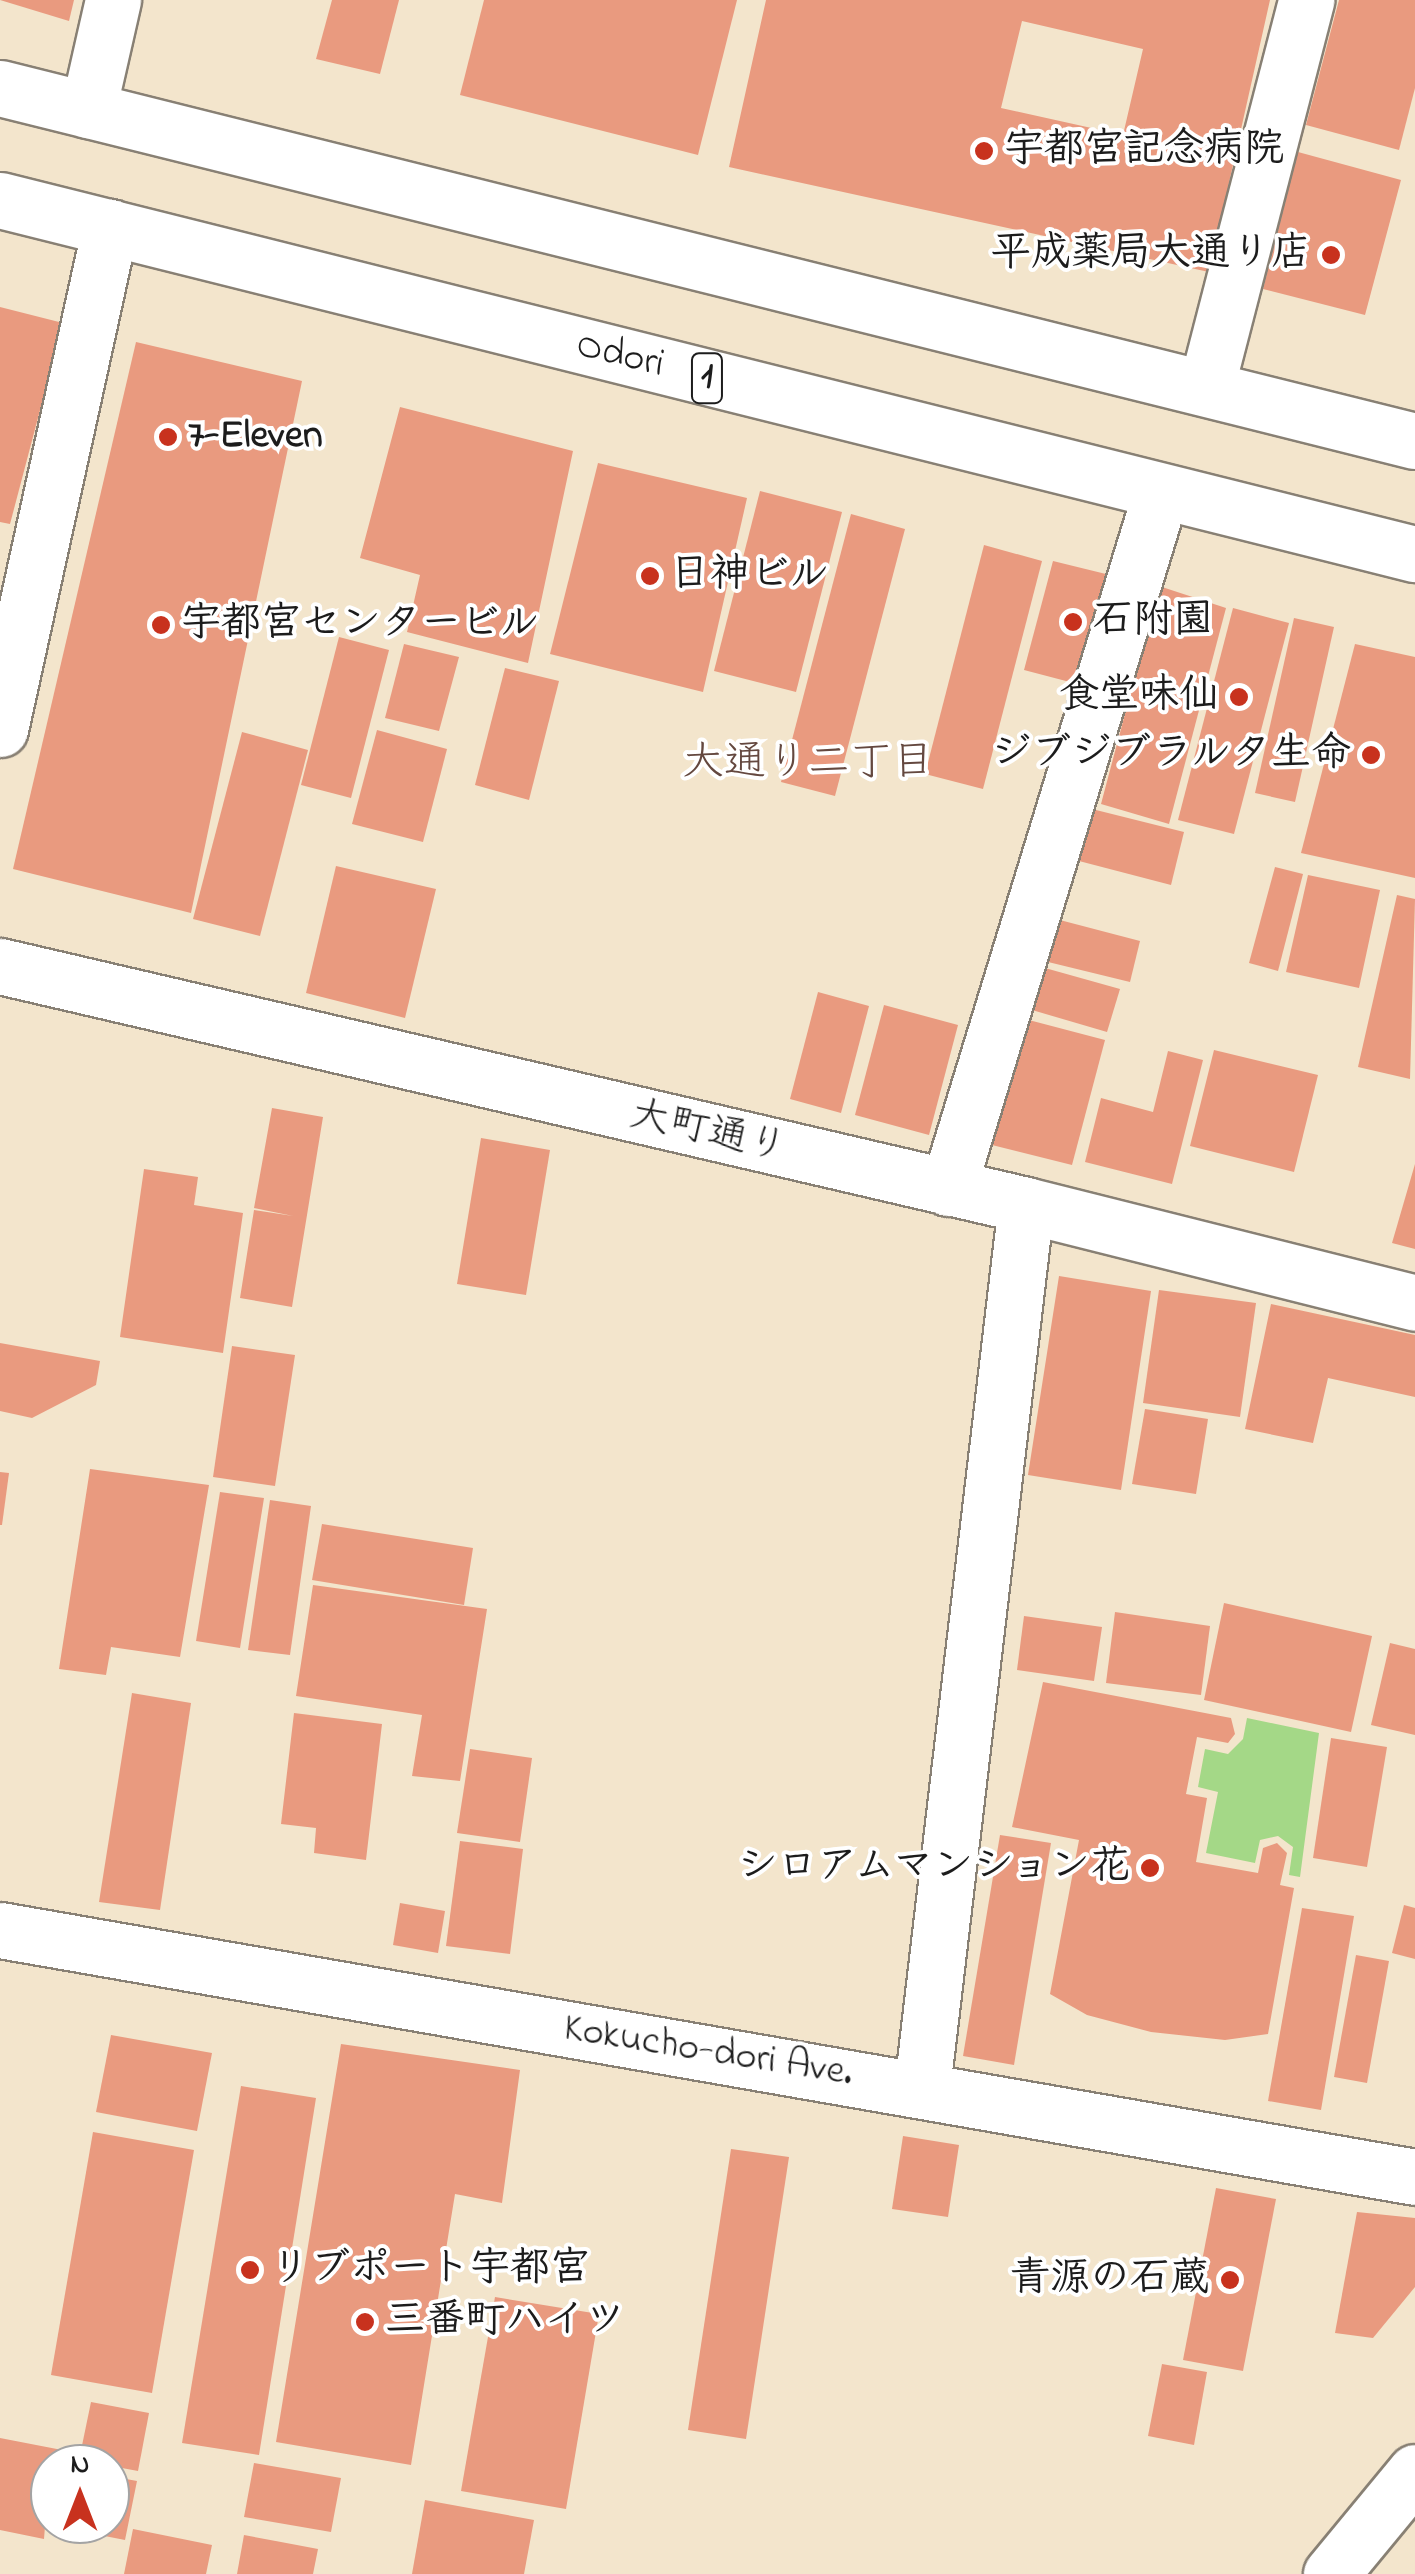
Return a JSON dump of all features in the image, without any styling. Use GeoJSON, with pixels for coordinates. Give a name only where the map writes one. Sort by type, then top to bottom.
{"type":"FeatureCollection","features":[{"type":"Feature","properties":{"kind":"street"},"geometry":{"type":"LineString","coordinates":[[88,110],[113,0]]}},
{"type":"Feature","properties":{"kind":"street"},"geometry":{"type":"LineString","coordinates":[[1206,388],[1306,0]]}},
{"type":"Feature","properties":{"kind":"street"},"geometry":{"type":"LineString","coordinates":[[0,88],[1415,441]]}},
{"type":"Feature","properties":{"kind":"street","name":"Odori"},"geometry":{"type":"LineString","coordinates":[[0,200],[1415,554]]}},
{"type":"Feature","properties":{"kind":"street"},"geometry":{"type":"LineString","coordinates":[[0,729],[110,227]]}},
{"type":"Feature","properties":{"kind":"street"},"geometry":{"type":"LineString","coordinates":[[948,1188],[1161,492]]}},
{"type":"Feature","properties":{"kind":"street","name":"大町通り"},"geometry":{"type":"LineString","coordinates":[[0,966],[1026,1206],[1415,1303]]}},
{"type":"Feature","properties":{"kind":"street"},"geometry":{"type":"LineString","coordinates":[[922,2087],[1026,1206]]}},
{"type":"Feature","properties":{"kind":"street","name":"Kokucho-dori Ave."},"geometry":{"type":"LineString","coordinates":[[0,1930],[922,2087],[1415,2178]]}},
{"type":"Feature","properties":{"kind":"street"},"geometry":{"type":"LineString","coordinates":[[1331,2574],[1415,2472]]}},
{"type":"Feature","properties":{"kind":"green space"},"geometry":{"type":"Polygon","coordinates":[[[1247,1718],[1319,1733],[1300,1877],[1289,1875],[1293,1847],[1278,1836],[1260,1840],[1255,1863],[1206,1853],[1218,1792],[1198,1787],[1205,1749],[1228,1754],[1243,1739],[1247,1718]]]}},
{"type":"Feature","properties":{"kind":"building"},"geometry":{"type":"Polygon","coordinates":[[[0,0],[74,0],[69,21],[0,0]]]}},
{"type":"Feature","properties":{"kind":"building"},"geometry":{"type":"Polygon","coordinates":[[[332,0],[399,0],[380,74],[316,59],[332,0]]]}},
{"type":"Feature","properties":{"kind":"building"},"geometry":{"type":"Polygon","coordinates":[[[484,0],[737,0],[698,155],[460,95],[484,0]]]}},
{"type":"Feature","properties":{"kind":"building","name":"宇都宮記念病院"},"geometry":{"type":"Polygon","coordinates":[[[766,0],[1270,0],[1209,272],[729,167],[766,0]],[[1022,21],[1001,108],[1123,135],[1143,49],[1022,21]]]}},
{"type":"Feature","properties":{"kind":"building"},"geometry":{"type":"Polygon","coordinates":[[[1339,0],[1415,0],[1415,88],[1399,150],[1306,125],[1339,0]]]}},
{"type":"Feature","properties":{"kind":"building"},"geometry":{"type":"Polygon","coordinates":[[[1298,152],[1401,180],[1365,315],[1263,289],[1298,152]]]}},
{"type":"Feature","properties":{"kind":"building"},"geometry":{"type":"Polygon","coordinates":[[[0,307],[63,323],[10,524],[0,522],[0,307]]]}},
{"type":"Feature","properties":{"kind":"building","name":"宇都宮センタービル"},"geometry":{"type":"Polygon","coordinates":[[[136,342],[302,381],[191,913],[13,869],[136,342]]]}},
{"type":"Feature","properties":{"kind":"building"},"geometry":{"type":"Polygon","coordinates":[[[400,407],[573,451],[528,663],[407,632],[420,575],[360,558],[400,407]]]}},
{"type":"Feature","properties":{"kind":"building","name":"日神ビル"},"geometry":{"type":"Polygon","coordinates":[[[598,463],[747,498],[703,692],[550,654],[598,463]]]}},
{"type":"Feature","properties":{"kind":"building"},"geometry":{"type":"Polygon","coordinates":[[[760,491],[842,512],[796,692],[714,671],[760,491]]]}},
{"type":"Feature","properties":{"kind":"building"},"geometry":{"type":"Polygon","coordinates":[[[851,514],[905,529],[835,796],[781,782],[851,514]]]}},
{"type":"Feature","properties":{"kind":"building"},"geometry":{"type":"Polygon","coordinates":[[[984,545],[1042,561],[983,789],[925,774],[984,545]]]}},
{"type":"Feature","properties":{"kind":"building"},"geometry":{"type":"Polygon","coordinates":[[[1053,561],[1114,576],[1085,686],[1024,670],[1053,561]]]}},
{"type":"Feature","properties":{"kind":"building"},"geometry":{"type":"Polygon","coordinates":[[[1159,586],[1226,608],[1169,824],[1101,804],[1159,586]]]}},
{"type":"Feature","properties":{"kind":"building"},"geometry":{"type":"Polygon","coordinates":[[[1233,608],[1289,623],[1234,834],[1178,820],[1233,608]]]}},
{"type":"Feature","properties":{"kind":"building"},"geometry":{"type":"Polygon","coordinates":[[[1294,618],[1334,627],[1295,802],[1255,793],[1294,618]]]}},
{"type":"Feature","properties":{"kind":"building"},"geometry":{"type":"Polygon","coordinates":[[[339,637],[389,650],[351,798],[301,785],[339,637]]]}},
{"type":"Feature","properties":{"kind":"building"},"geometry":{"type":"Polygon","coordinates":[[[404,644],[459,657],[439,731],[385,718],[404,644]]]}},
{"type":"Feature","properties":{"kind":"building","name":"ジブジブラルタ生命"},"geometry":{"type":"Polygon","coordinates":[[[1355,644],[1415,657],[1415,878],[1301,853],[1355,644]]]}},
{"type":"Feature","properties":{"kind":"building"},"geometry":{"type":"Polygon","coordinates":[[[505,668],[559,681],[529,800],[475,785],[505,668]]]}},
{"type":"Feature","properties":{"kind":"building"},"geometry":{"type":"Polygon","coordinates":[[[377,730],[447,749],[423,842],[352,824],[377,730]]]}},
{"type":"Feature","properties":{"kind":"building"},"geometry":{"type":"Polygon","coordinates":[[[242,732],[308,750],[260,936],[193,919],[242,732]]]}},
{"type":"Feature","properties":{"kind":"building"},"geometry":{"type":"Polygon","coordinates":[[[1092,809],[1184,832],[1171,885],[1079,861],[1092,809]]]}},
{"type":"Feature","properties":{"kind":"building"},"geometry":{"type":"Polygon","coordinates":[[[336,866],[436,889],[405,1018],[306,993],[336,866]]]}},
{"type":"Feature","properties":{"kind":"building"},"geometry":{"type":"Polygon","coordinates":[[[1275,867],[1303,874],[1278,971],[1249,963],[1275,867]]]}},
{"type":"Feature","properties":{"kind":"building"},"geometry":{"type":"Polygon","coordinates":[[[1308,875],[1380,890],[1359,988],[1286,972],[1308,875]]]}},
{"type":"Feature","properties":{"kind":"building"},"geometry":{"type":"Polygon","coordinates":[[[1397,895],[1415,899],[1410,1079],[1358,1067],[1397,895]]]}},
{"type":"Feature","properties":{"kind":"building"},"geometry":{"type":"Polygon","coordinates":[[[1056,919],[1140,941],[1130,982],[1044,961],[1056,919]]]}},
{"type":"Feature","properties":{"kind":"building"},"geometry":{"type":"Polygon","coordinates":[[[1045,968],[1120,989],[1107,1032],[1032,1010],[1045,968]]]}},
{"type":"Feature","properties":{"kind":"building"},"geometry":{"type":"Polygon","coordinates":[[[818,992],[869,1006],[841,1113],[790,1099],[818,992]]]}},
{"type":"Feature","properties":{"kind":"building"},"geometry":{"type":"Polygon","coordinates":[[[884,1005],[958,1025],[929,1135],[855,1115],[884,1005]]]}},
{"type":"Feature","properties":{"kind":"building"},"geometry":{"type":"Polygon","coordinates":[[[1025,1019],[1105,1040],[1072,1165],[992,1145],[1025,1019]]]}},
{"type":"Feature","properties":{"kind":"building"},"geometry":{"type":"Polygon","coordinates":[[[1214,1050],[1318,1075],[1294,1172],[1190,1146],[1214,1050]]]}},
{"type":"Feature","properties":{"kind":"building"},"geometry":{"type":"Polygon","coordinates":[[[1168,1051],[1203,1060],[1172,1184],[1085,1162],[1101,1098],[1153,1112],[1168,1051]]]}},
{"type":"Feature","properties":{"kind":"building"},"geometry":{"type":"Polygon","coordinates":[[[272,1108],[323,1117],[292,1307],[240,1298],[254,1210],[293,1216],[254,1208],[272,1108]]]}},
{"type":"Feature","properties":{"kind":"building"},"geometry":{"type":"Polygon","coordinates":[[[481,1138],[550,1150],[526,1295],[457,1284],[481,1138]]]}},
{"type":"Feature","properties":{"kind":"building"},"geometry":{"type":"Polygon","coordinates":[[[1415,1164],[1415,1249],[1392,1243],[1415,1164]]]}},
{"type":"Feature","properties":{"kind":"building"},"geometry":{"type":"Polygon","coordinates":[[[144,1169],[198,1177],[194,1205],[243,1213],[223,1353],[120,1337],[144,1169]]]}},
{"type":"Feature","properties":{"kind":"building"},"geometry":{"type":"Polygon","coordinates":[[[1059,1276],[1151,1291],[1121,1490],[1028,1475],[1059,1276]]]}},
{"type":"Feature","properties":{"kind":"building"},"geometry":{"type":"Polygon","coordinates":[[[1159,1290],[1256,1303],[1240,1417],[1143,1403],[1159,1290]]]}},
{"type":"Feature","properties":{"kind":"building"},"geometry":{"type":"Polygon","coordinates":[[[1271,1304],[1415,1335],[1415,1397],[1328,1378],[1313,1443],[1245,1429],[1271,1304]]]}},
{"type":"Feature","properties":{"kind":"building"},"geometry":{"type":"Polygon","coordinates":[[[0,1343],[100,1361],[96,1385],[32,1418],[0,1411],[0,1343]]]}},
{"type":"Feature","properties":{"kind":"building"},"geometry":{"type":"Polygon","coordinates":[[[232,1346],[295,1355],[275,1486],[213,1477],[232,1346]]]}},
{"type":"Feature","properties":{"kind":"building"},"geometry":{"type":"Polygon","coordinates":[[[1145,1409],[1208,1419],[1196,1494],[1132,1484],[1145,1409]]]}},
{"type":"Feature","properties":{"kind":"building"},"geometry":{"type":"Polygon","coordinates":[[[90,1469],[209,1485],[180,1657],[111,1647],[106,1675],[59,1669],[90,1469]]]}},
{"type":"Feature","properties":{"kind":"building"},"geometry":{"type":"Polygon","coordinates":[[[0,1472],[9,1473],[2,1525],[0,1525],[0,1472]]]}},
{"type":"Feature","properties":{"kind":"building"},"geometry":{"type":"Polygon","coordinates":[[[220,1492],[264,1498],[240,1648],[196,1641],[220,1492]]]}},
{"type":"Feature","properties":{"kind":"building"},"geometry":{"type":"Polygon","coordinates":[[[270,1500],[311,1506],[290,1655],[248,1650],[270,1500]]]}},
{"type":"Feature","properties":{"kind":"building"},"geometry":{"type":"Polygon","coordinates":[[[322,1524],[473,1548],[464,1605],[312,1580],[322,1524]]]}},
{"type":"Feature","properties":{"kind":"building"},"geometry":{"type":"Polygon","coordinates":[[[313,1585],[487,1609],[460,1781],[412,1776],[422,1715],[296,1696],[313,1585]]]}},
{"type":"Feature","properties":{"kind":"building"},"geometry":{"type":"Polygon","coordinates":[[[1224,1603],[1372,1636],[1351,1732],[1204,1700],[1224,1603]]]}},
{"type":"Feature","properties":{"kind":"building"},"geometry":{"type":"Polygon","coordinates":[[[1115,1612],[1210,1626],[1201,1695],[1106,1683],[1115,1612]]]}},
{"type":"Feature","properties":{"kind":"building"},"geometry":{"type":"Polygon","coordinates":[[[1024,1616],[1102,1627],[1094,1681],[1017,1670],[1024,1616]]]}},
{"type":"Feature","properties":{"kind":"building"},"geometry":{"type":"Polygon","coordinates":[[[1390,1643],[1415,1649],[1415,1735],[1371,1725],[1390,1643]]]}},
{"type":"Feature","properties":{"kind":"building","name":"シロアムマンション花"},"geometry":{"type":"Polygon","coordinates":[[[1043,1682],[1231,1718],[1235,1734],[1228,1743],[1197,1737],[1186,1794],[1207,1798],[1196,1862],[1258,1873],[1263,1848],[1277,1843],[1287,1853],[1280,1885],[1294,1888],[1268,2034],[1225,2040],[1151,2032],[1087,2015],[1050,1994],[1079,1840],[1012,1827],[1043,1682]]]}},
{"type":"Feature","properties":{"kind":"building"},"geometry":{"type":"Polygon","coordinates":[[[132,1693],[191,1703],[160,1910],[99,1902],[132,1693]]]}},
{"type":"Feature","properties":{"kind":"building"},"geometry":{"type":"Polygon","coordinates":[[[294,1713],[382,1724],[366,1860],[314,1853],[316,1828],[281,1824],[294,1713]]]}},
{"type":"Feature","properties":{"kind":"building"},"geometry":{"type":"Polygon","coordinates":[[[1331,1738],[1387,1747],[1367,1867],[1313,1858],[1331,1738]]]}},
{"type":"Feature","properties":{"kind":"building"},"geometry":{"type":"Polygon","coordinates":[[[470,1749],[532,1758],[520,1842],[457,1833],[470,1749]]]}},
{"type":"Feature","properties":{"kind":"building"},"geometry":{"type":"Polygon","coordinates":[[[1000,1835],[1051,1843],[1014,2065],[963,2056],[1000,1835]]]}},
{"type":"Feature","properties":{"kind":"building"},"geometry":{"type":"Polygon","coordinates":[[[460,1841],[523,1849],[510,1954],[446,1946],[460,1841]]]}},
{"type":"Feature","properties":{"kind":"building"},"geometry":{"type":"Polygon","coordinates":[[[400,1903],[445,1911],[438,1953],[393,1945],[400,1903]]]}},
{"type":"Feature","properties":{"kind":"building"},"geometry":{"type":"Polygon","coordinates":[[[1404,1905],[1415,1908],[1415,1959],[1392,1953],[1404,1905]]]}},
{"type":"Feature","properties":{"kind":"building"},"geometry":{"type":"Polygon","coordinates":[[[1302,1908],[1354,1916],[1321,2110],[1268,2101],[1302,1908]]]}},
{"type":"Feature","properties":{"kind":"building"},"geometry":{"type":"Polygon","coordinates":[[[1356,1955],[1389,1961],[1367,2083],[1334,2077],[1356,1955]]]}},
{"type":"Feature","properties":{"kind":"building"},"geometry":{"type":"Polygon","coordinates":[[[111,2035],[212,2053],[197,2131],[96,2112],[111,2035]]]}},
{"type":"Feature","properties":{"kind":"building","name":"三番町ハイツ"},"geometry":{"type":"Polygon","coordinates":[[[341,2044],[520,2070],[502,2203],[455,2194],[411,2465],[276,2442],[341,2044]]]}},
{"type":"Feature","properties":{"kind":"building","name":"リブポート宇都宮"},"geometry":{"type":"Polygon","coordinates":[[[241,2086],[316,2098],[259,2455],[182,2443],[241,2086]]]}},
{"type":"Feature","properties":{"kind":"building"},"geometry":{"type":"Polygon","coordinates":[[[93,2132],[194,2150],[152,2393],[51,2375],[93,2132]]]}},
{"type":"Feature","properties":{"kind":"building"},"geometry":{"type":"Polygon","coordinates":[[[903,2136],[959,2145],[948,2217],[892,2209],[903,2136]]]}},
{"type":"Feature","properties":{"kind":"building"},"geometry":{"type":"Polygon","coordinates":[[[731,2149],[789,2157],[746,2439],[688,2430],[731,2149]]]}},
{"type":"Feature","properties":{"kind":"building","name":"青源の石蔵"},"geometry":{"type":"Polygon","coordinates":[[[1216,2188],[1276,2199],[1243,2371],[1183,2360],[1216,2188]]]}},
{"type":"Feature","properties":{"kind":"building"},"geometry":{"type":"Polygon","coordinates":[[[1357,2212],[1415,2218],[1415,2287],[1373,2338],[1335,2333],[1357,2212]]]}},
{"type":"Feature","properties":{"kind":"building"},"geometry":{"type":"Polygon","coordinates":[[[495,2297],[599,2314],[566,2509],[461,2491],[495,2297]]]}},
{"type":"Feature","properties":{"kind":"building","name":"青源の石蔵"},"geometry":{"type":"Polygon","coordinates":[[[1162,2364],[1207,2372],[1194,2445],[1148,2436],[1162,2364]]]}},
{"type":"Feature","properties":{"kind":"building"},"geometry":{"type":"Polygon","coordinates":[[[91,2402],[149,2413],[138,2471],[130,2470],[130,2444],[82,2444],[91,2402]]]}},
{"type":"Feature","properties":{"kind":"building"},"geometry":{"type":"Polygon","coordinates":[[[0,2438],[31,2444],[30,2536],[0,2530],[0,2438]]]}},
{"type":"Feature","properties":{"kind":"building"},"geometry":{"type":"Polygon","coordinates":[[[254,2463],[341,2478],[331,2532],[244,2517],[254,2463]]]}},
{"type":"Feature","properties":{"kind":"building"},"geometry":{"type":"Polygon","coordinates":[[[130,2480],[137,2481],[130,2515],[130,2480]]]}},
{"type":"Feature","properties":{"kind":"building"},"geometry":{"type":"Polygon","coordinates":[[[425,2500],[534,2520],[524,2574],[412,2574],[425,2500]]]}},
{"type":"Feature","properties":{"kind":"building"},"geometry":{"type":"Polygon","coordinates":[[[133,2529],[212,2545],[206,2574],[124,2574],[133,2529]]]}},
{"type":"Feature","properties":{"kind":"building"},"geometry":{"type":"Polygon","coordinates":[[[244,2535],[318,2549],[313,2574],[237,2574],[244,2535]]]}},
{"type":"Feature","properties":{"kind":"place","name":"宇都宮記念病院"},"geometry":{"type":"Point","coordinates":[984,151]}},
{"type":"Feature","properties":{"kind":"place","name":"平成薬局大通り店"},"geometry":{"type":"Point","coordinates":[1331,255]}},
{"type":"Feature","properties":{"kind":"place","name":"7-Eleven"},"geometry":{"type":"Point","coordinates":[168,437]}},
{"type":"Feature","properties":{"kind":"place","name":"日神ビル"},"geometry":{"type":"Point","coordinates":[650,576]}},
{"type":"Feature","properties":{"kind":"place","name":"石附園"},"geometry":{"type":"Point","coordinates":[1073,622]}},
{"type":"Feature","properties":{"kind":"place","name":"宇都宮センタービル"},"geometry":{"type":"Point","coordinates":[161,625]}},
{"type":"Feature","properties":{"kind":"place","name":"食堂味仙"},"geometry":{"type":"Point","coordinates":[1239,697]}},
{"type":"Feature","properties":{"kind":"place","name":"ジブジブラルタ生命"},"geometry":{"type":"Point","coordinates":[1371,755]}},
{"type":"Feature","properties":{"kind":"place","name":"シロアムマンション花"},"geometry":{"type":"Point","coordinates":[1150,1868]}},
{"type":"Feature","properties":{"kind":"place","name":"リブポート宇都宮"},"geometry":{"type":"Point","coordinates":[250,2270]}},
{"type":"Feature","properties":{"kind":"place","name":"青源の石蔵"},"geometry":{"type":"Point","coordinates":[1230,2280]}},
{"type":"Feature","properties":{"kind":"place","name":"三番町ハイツ"},"geometry":{"type":"Point","coordinates":[365,2322]}},
{"type":"Feature","properties":{"kind":"district","name":"大通り二丁目"},"geometry":{"type":"Point","coordinates":[808,764]}}]}
